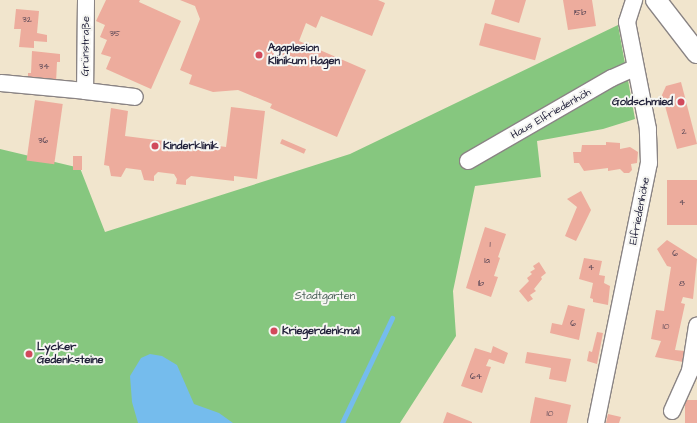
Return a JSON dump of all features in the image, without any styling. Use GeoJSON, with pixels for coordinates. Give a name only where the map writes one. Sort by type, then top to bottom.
{"type":"FeatureCollection","features":[{"type":"Feature","properties":{"kind":"main road"},"geometry":{"type":"LineString","coordinates":[[656,0],[697,53]]}},
{"type":"Feature","properties":{"kind":"street","name":"Grünstraße"},"geometry":{"type":"LineString","coordinates":[[86,0],[85,91],[135,97]]}},
{"type":"Feature","properties":{"kind":"street","name":"Elfriedenhöhe"},"geometry":{"type":"LineString","coordinates":[[596,423],[649,163],[648,129],[634,68],[626,22],[634,0]]}},
{"type":"Feature","properties":{"kind":"street","name":"Haus Elfriedenhöh"},"geometry":{"type":"LineString","coordinates":[[468,161],[612,78],[634,68]]}},
{"type":"Feature","properties":{"kind":"street"},"geometry":{"type":"LineString","coordinates":[[1,83],[85,91]]}},
{"type":"Feature","properties":{"kind":"street"},"geometry":{"type":"LineString","coordinates":[[672,411],[690,371],[697,326]]}},
{"type":"Feature","properties":{"kind":"green space","name":"Stadtgarten"},"geometry":{"type":"Polygon","coordinates":[[[618,25],[635,119],[603,129],[537,141],[541,177],[475,186],[453,291],[456,336],[400,423],[0,423],[0,149],[80,168],[105,232],[350,154],[618,25]]]}},
{"type":"Feature","properties":{"kind":"water"},"geometry":{"type":"Polygon","coordinates":[[[150,354],[162,356],[177,365],[194,404],[219,413],[233,423],[138,423],[132,402],[130,376],[141,358],[150,354]]]}},
{"type":"Feature","properties":{"kind":"building"},"geometry":{"type":"Polygon","coordinates":[[[106,0],[140,0],[139,2],[181,21],[151,89],[106,69],[111,57],[101,54],[107,40],[100,37],[105,25],[96,21],[106,0]]]}},
{"type":"Feature","properties":{"kind":"building","name":"Agaplesion Klinikum Hagen"},"geometry":{"type":"Polygon","coordinates":[[[180,0],[378,0],[385,3],[372,36],[321,16],[316,28],[306,23],[299,41],[366,70],[337,137],[270,108],[272,104],[238,90],[213,92],[189,84],[192,75],[180,70],[200,19],[195,6],[180,0]]]}},
{"type":"Feature","properties":{"kind":"building"},"geometry":{"type":"Polygon","coordinates":[[[495,0],[526,0],[519,23],[491,14],[495,0]]]}},
{"type":"Feature","properties":{"kind":"building"},"geometry":{"type":"Polygon","coordinates":[[[563,0],[592,0],[596,26],[568,30],[563,0]]]}},
{"type":"Feature","properties":{"kind":"building"},"geometry":{"type":"Polygon","coordinates":[[[16,9],[39,11],[37,33],[47,35],[47,42],[34,41],[34,48],[19,47],[21,29],[14,29],[16,9]]]}},
{"type":"Feature","properties":{"kind":"building"},"geometry":{"type":"Polygon","coordinates":[[[485,23],[541,38],[535,60],[479,45],[485,23]]]}},
{"type":"Feature","properties":{"kind":"building"},"geometry":{"type":"Polygon","coordinates":[[[32,51],[60,54],[60,62],[57,62],[56,83],[28,81],[28,73],[31,73],[32,51]]]}},
{"type":"Feature","properties":{"kind":"building"},"geometry":{"type":"Polygon","coordinates":[[[681,82],[697,144],[677,149],[662,95],[666,86],[681,82]]]}},
{"type":"Feature","properties":{"kind":"building"},"geometry":{"type":"Polygon","coordinates":[[[35,100],[63,104],[54,164],[27,160],[35,100]]]}},
{"type":"Feature","properties":{"kind":"building","name":"Kinderklinik"},"geometry":{"type":"Polygon","coordinates":[[[231,107],[265,111],[257,179],[234,176],[234,181],[191,176],[186,180],[186,185],[176,184],[177,179],[174,174],[158,172],[154,176],[154,181],[144,180],[141,170],[126,168],[121,177],[111,176],[109,166],[104,165],[111,108],[128,111],[125,136],[219,148],[219,146],[226,147],[231,107]]]}},
{"type":"Feature","properties":{"kind":"building"},"geometry":{"type":"Polygon","coordinates":[[[282,139],[306,149],[304,154],[280,144],[282,139]]]}},
{"type":"Feature","properties":{"kind":"building"},"geometry":{"type":"Polygon","coordinates":[[[606,142],[620,143],[620,149],[630,147],[638,152],[637,163],[631,164],[632,170],[629,173],[624,173],[620,169],[608,171],[608,168],[584,171],[579,163],[574,163],[573,152],[581,152],[582,145],[606,145],[606,142]]]}},
{"type":"Feature","properties":{"kind":"building"},"geometry":{"type":"Polygon","coordinates":[[[73,156],[82,156],[82,170],[73,170],[73,156]]]}},
{"type":"Feature","properties":{"kind":"building"},"geometry":{"type":"Polygon","coordinates":[[[667,180],[697,180],[697,225],[667,225],[667,180]]]}},
{"type":"Feature","properties":{"kind":"building"},"geometry":{"type":"Polygon","coordinates":[[[581,191],[591,210],[576,241],[565,236],[577,207],[567,199],[581,191]]]}},
{"type":"Feature","properties":{"kind":"building"},"geometry":{"type":"Polygon","coordinates":[[[485,227],[506,234],[498,257],[500,258],[494,276],[498,277],[491,297],[466,288],[485,227]]]}},
{"type":"Feature","properties":{"kind":"building"},"geometry":{"type":"Polygon","coordinates":[[[667,240],[697,259],[693,299],[683,297],[681,303],[685,304],[675,350],[685,351],[683,362],[655,357],[661,341],[651,339],[656,310],[664,311],[671,267],[667,266],[657,249],[667,240]]]}},
{"type":"Feature","properties":{"kind":"building"},"geometry":{"type":"Polygon","coordinates":[[[584,258],[602,261],[599,275],[605,276],[604,283],[610,286],[608,305],[593,302],[593,299],[590,298],[593,283],[579,279],[584,258]]]}},
{"type":"Feature","properties":{"kind":"building"},"geometry":{"type":"Polygon","coordinates":[[[539,262],[546,273],[541,277],[542,279],[534,289],[536,291],[530,295],[533,299],[528,302],[519,291],[529,281],[527,278],[532,274],[530,272],[535,269],[533,266],[539,262]]]}},
{"type":"Feature","properties":{"kind":"building"},"geometry":{"type":"Polygon","coordinates":[[[568,305],[585,309],[579,340],[550,333],[552,323],[562,325],[568,305]]]}},
{"type":"Feature","properties":{"kind":"building"},"geometry":{"type":"Polygon","coordinates":[[[597,332],[603,333],[597,364],[587,361],[589,351],[592,352],[597,332]]]}},
{"type":"Feature","properties":{"kind":"building"},"geometry":{"type":"Polygon","coordinates":[[[493,346],[508,353],[504,364],[489,359],[486,366],[491,367],[482,393],[461,386],[475,348],[491,353],[493,346]]]}},
{"type":"Feature","properties":{"kind":"building"},"geometry":{"type":"Polygon","coordinates":[[[527,352],[571,359],[566,382],[549,379],[551,368],[525,363],[527,352]]]}},
{"type":"Feature","properties":{"kind":"building"},"geometry":{"type":"Polygon","coordinates":[[[535,397],[571,405],[567,423],[530,423],[535,397]]]}},
{"type":"Feature","properties":{"kind":"building"},"geometry":{"type":"Polygon","coordinates":[[[685,400],[697,400],[697,423],[685,423],[685,400]]]}},
{"type":"Feature","properties":{"kind":"building"},"geometry":{"type":"Polygon","coordinates":[[[447,412],[472,422],[472,423],[443,423],[447,412]]]}},
{"type":"Feature","properties":{"kind":"building"},"geometry":{"type":"Polygon","coordinates":[[[608,414],[621,417],[619,423],[606,423],[608,414]]]}},
{"type":"Feature","properties":{"kind":"waterway"},"geometry":{"type":"LineString","coordinates":[[342,423],[392,318]]}},
{"type":"Feature","properties":{"kind":"place","name":"Agaplesion Klinikum Hagen"},"geometry":{"type":"Point","coordinates":[259,55]}},
{"type":"Feature","properties":{"kind":"place","name":"Goldschmied"},"geometry":{"type":"Point","coordinates":[681,102]}},
{"type":"Feature","properties":{"kind":"place","name":"Kinderklinik"},"geometry":{"type":"Point","coordinates":[155,146]}},
{"type":"Feature","properties":{"kind":"place","name":"Kriegerdenkmal"},"geometry":{"type":"Point","coordinates":[274,331]}},
{"type":"Feature","properties":{"kind":"place","name":"Lycker Gedenksteine"},"geometry":{"type":"Point","coordinates":[29,354]}}]}
